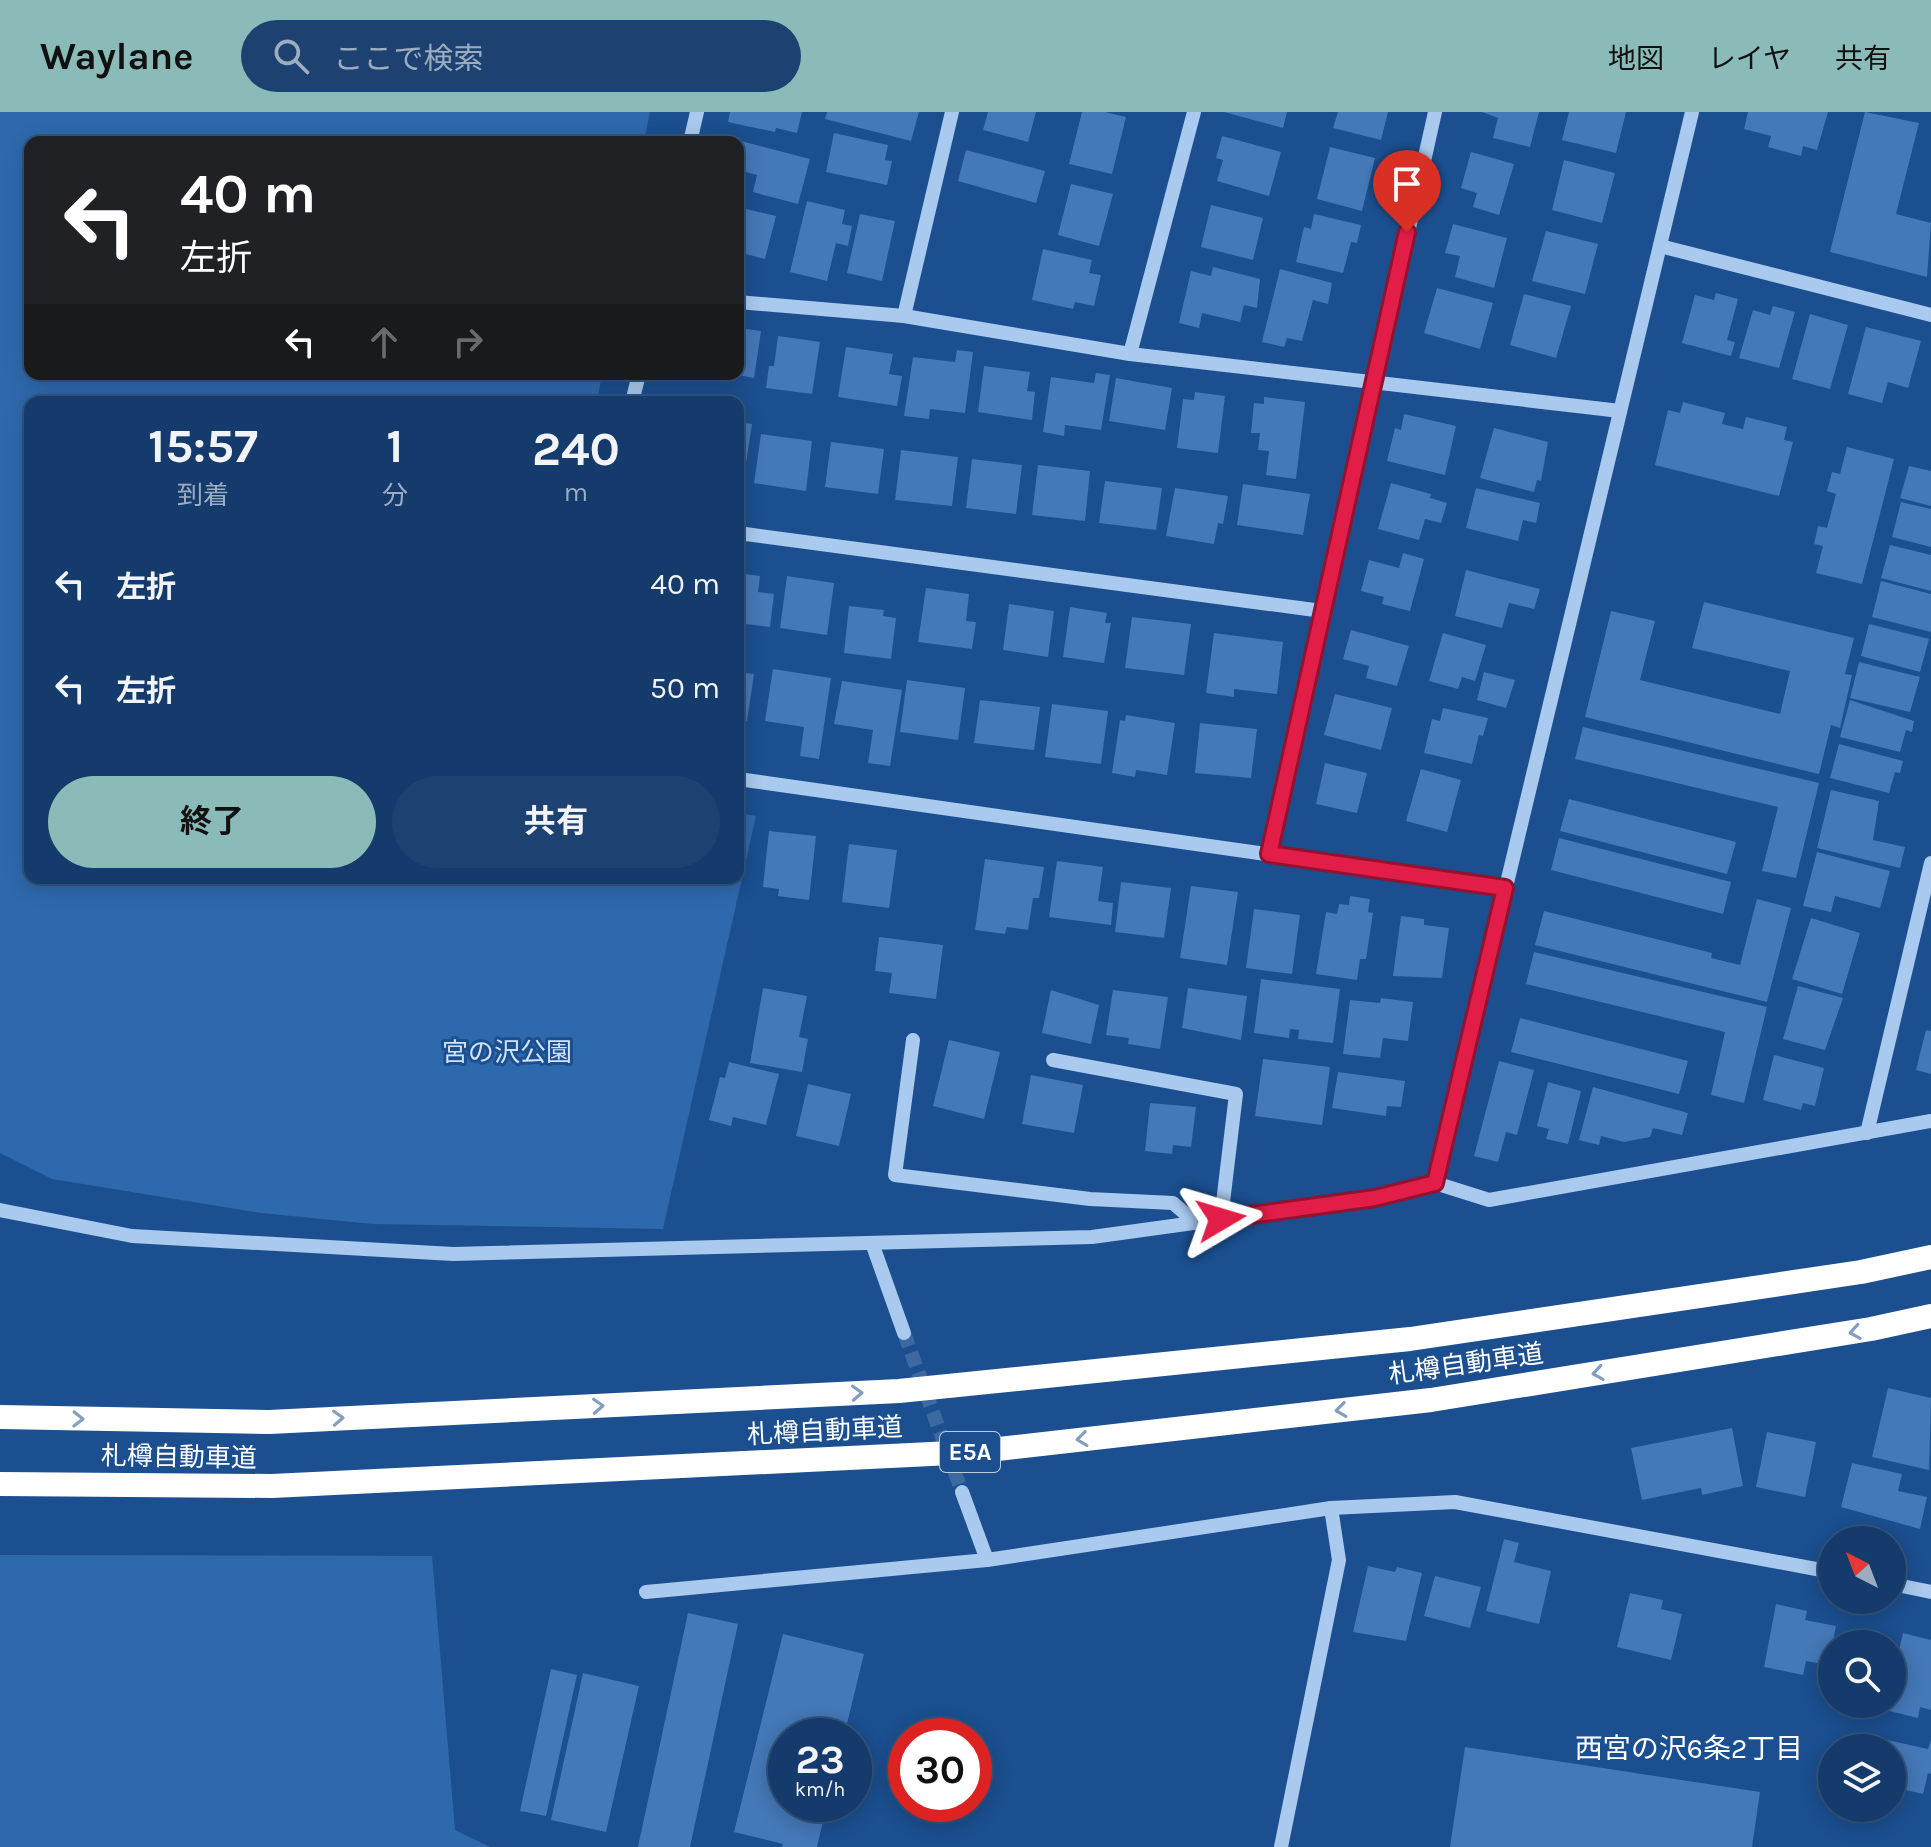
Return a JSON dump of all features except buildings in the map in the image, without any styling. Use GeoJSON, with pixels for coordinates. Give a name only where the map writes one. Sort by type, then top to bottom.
{"type":"FeatureCollection","features":[{"type":"Feature","properties":{"kind":"highway","name":"札樽自動車道"},"geometry":{"type":"LineString","coordinates":[[0,1417],[269,1422],[899,1391],[1410,1339],[1861,1272],[1931,1257]]}},
{"type":"Feature","properties":{"kind":"highway","name":"札樽自動車道"},"geometry":{"type":"LineString","coordinates":[[0,1484],[272,1486],[972,1452],[1431,1400],[1871,1329],[1931,1316]]}},
{"type":"Feature","properties":{"kind":"street"},"geometry":{"type":"LineString","coordinates":[[691,136],[697,112]]}},
{"type":"Feature","properties":{"kind":"street"},"geometry":{"type":"LineString","coordinates":[[904,316],[952,112]]}},
{"type":"Feature","properties":{"kind":"street"},"geometry":{"type":"LineString","coordinates":[[1130,354],[1194,112]]}},
{"type":"Feature","properties":{"kind":"street"},"geometry":{"type":"LineString","coordinates":[[1269,854],[1435,112]]}},
{"type":"Feature","properties":{"kind":"street"},"geometry":{"type":"LineString","coordinates":[[1435,1183],[1692,112]]}},
{"type":"Feature","properties":{"kind":"street"},"geometry":{"type":"LineString","coordinates":[[1660,246],[1931,315]]}},
{"type":"Feature","properties":{"kind":"street"},"geometry":{"type":"LineString","coordinates":[[744,303],[904,316],[1130,354],[1620,411]]}},
{"type":"Feature","properties":{"kind":"street"},"geometry":{"type":"LineString","coordinates":[[744,534],[1322,611]]}},
{"type":"Feature","properties":{"kind":"street"},"geometry":{"type":"LineString","coordinates":[[744,780],[1505,888]]}},
{"type":"Feature","properties":{"kind":"street"},"geometry":{"type":"LineString","coordinates":[[1867,1133],[1931,863]]}},
{"type":"Feature","properties":{"kind":"street"},"geometry":{"type":"LineString","coordinates":[[913,1040],[895,1175],[1090,1199],[1173,1203],[1196,1223]]}},
{"type":"Feature","properties":{"kind":"street"},"geometry":{"type":"LineString","coordinates":[[1053,1060],[1236,1094],[1221,1219]]}},
{"type":"Feature","properties":{"kind":"street"},"geometry":{"type":"LineString","coordinates":[[0,1210],[132,1236],[453,1254],[1092,1237],[1375,1198],[1435,1183],[1489,1200],[1931,1121]]}},
{"type":"Feature","properties":{"kind":"street"},"geometry":{"type":"LineString","coordinates":[[872,1243],[904,1333]]}},
{"type":"Feature","properties":{"kind":"street"},"geometry":{"type":"LineString","coordinates":[[962,1492],[987,1560]]}},
{"type":"Feature","properties":{"kind":"street"},"geometry":{"type":"LineString","coordinates":[[646,1592],[987,1560],[1331,1508],[1455,1502],[1818,1569]]}},
{"type":"Feature","properties":{"kind":"street"},"geometry":{"type":"LineString","coordinates":[[1281,1847],[1339,1560],[1331,1508]]}},
{"type":"Feature","properties":{"kind":"street"},"geometry":{"type":"LineString","coordinates":[[1906,1587],[1931,1592]]}},
{"type":"Feature","properties":{"kind":"green space","name":"宮の沢公園"},"geometry":{"type":"Polygon","coordinates":[[[0,112],[650,112],[645,136],[24,136],[24,380],[601,380],[598,396],[24,396],[24,884],[741,884],[663,1229],[373,1224],[261,1213],[52,1179],[0,1153],[0,112]]]}},
{"type":"Feature","properties":{"kind":"green space","name":"宮の沢公園"},"geometry":{"type":"Polygon","coordinates":[[[744,814],[756,816],[744,869],[744,814]]]}},
{"type":"Feature","properties":{"kind":"green space"},"geometry":{"type":"Polygon","coordinates":[[[0,1555],[432,1556],[455,1830],[490,1847],[0,1847],[0,1555]]]}},
{"type":"Feature","properties":{"kind":"tunnel"},"geometry":{"type":"LineString","coordinates":[[904,1333],[962,1492]]}},
{"type":"Feature","properties":{"kind":"district","name":"西宮の沢6条2丁目"},"geometry":{"type":"Point","coordinates":[1689,1748]}},
{"type":"Feature","properties":{"kind":"route"},"geometry":{"type":"LineString","coordinates":[[1221,1219],[1375,1198],[1435,1183],[1505,888],[1269,854],[1407,232]]}}]}
